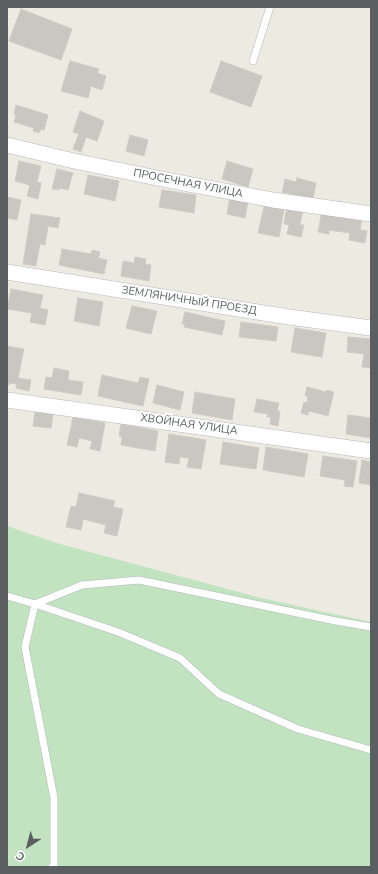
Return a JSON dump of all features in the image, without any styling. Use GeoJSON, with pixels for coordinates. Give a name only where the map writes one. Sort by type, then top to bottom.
{"type":"FeatureCollection","features":[{"type":"Feature","properties":{"kind":"street","name":"ПРОСЕЧНАЯ УЛИЦА"},"geometry":{"type":"LineString","coordinates":[[7,145],[74,161],[180,183],[273,200],[371,214]]}},
{"type":"Feature","properties":{"kind":"street","name":"ЗЕМЛЯНИЧНЫЙ ПРОЕЗД"},"geometry":{"type":"LineString","coordinates":[[7,272],[282,316],[371,328]]}},
{"type":"Feature","properties":{"kind":"street","name":"ХВОЙНАЯ УЛИЦА"},"geometry":{"type":"LineString","coordinates":[[7,400],[371,451]]}},
{"type":"Feature","properties":{"kind":"lane"},"geometry":{"type":"LineString","coordinates":[[253,61],[270,7]]}},
{"type":"Feature","properties":{"kind":"lane"},"geometry":{"type":"LineString","coordinates":[[34,604],[82,585],[139,580],[371,627]]}},
{"type":"Feature","properties":{"kind":"lane"},"geometry":{"type":"LineString","coordinates":[[7,596],[118,632],[180,658],[219,694],[298,729],[371,750]]}},
{"type":"Feature","properties":{"kind":"lane"},"geometry":{"type":"LineString","coordinates":[[34,604],[25,647],[54,798],[54,865],[52,867]]}},
{"type":"Feature","properties":{"kind":"green space"},"geometry":{"type":"Polygon","coordinates":[[[7,526],[60,544],[261,598],[371,622],[371,867],[7,867],[7,526]]]}},
{"type":"Feature","properties":{"kind":"building"},"geometry":{"type":"Polygon","coordinates":[[[21,9],[72,29],[61,60],[9,41],[21,9]]]}},
{"type":"Feature","properties":{"kind":"building"},"geometry":{"type":"Polygon","coordinates":[[[70,61],[99,69],[97,73],[106,76],[102,90],[91,86],[88,98],[61,91],[70,61]]]}},
{"type":"Feature","properties":{"kind":"building"},"geometry":{"type":"Polygon","coordinates":[[[221,61],[262,76],[251,107],[210,92],[221,61]]]}},
{"type":"Feature","properties":{"kind":"building"},"geometry":{"type":"Polygon","coordinates":[[[16,105],[48,115],[44,130],[41,129],[39,133],[33,131],[34,128],[14,122],[16,105]]]}},
{"type":"Feature","properties":{"kind":"building"},"geometry":{"type":"Polygon","coordinates":[[[80,111],[104,121],[97,141],[86,137],[81,152],[73,149],[79,134],[73,132],[80,111]]]}},
{"type":"Feature","properties":{"kind":"building"},"geometry":{"type":"Polygon","coordinates":[[[130,135],[148,140],[144,156],[126,151],[130,135]]]}},
{"type":"Feature","properties":{"kind":"building"},"geometry":{"type":"Polygon","coordinates":[[[19,161],[41,166],[37,182],[41,183],[38,199],[27,196],[30,185],[15,181],[19,161]]]}},
{"type":"Feature","properties":{"kind":"building"},"geometry":{"type":"Polygon","coordinates":[[[227,161],[253,169],[248,187],[222,179],[227,161]]]}},
{"type":"Feature","properties":{"kind":"building"},"geometry":{"type":"Polygon","coordinates":[[[57,169],[73,173],[68,190],[59,188],[59,190],[52,189],[57,169]]]}},
{"type":"Feature","properties":{"kind":"building"},"geometry":{"type":"Polygon","coordinates":[[[88,175],[119,181],[115,201],[84,194],[88,175]]]}},
{"type":"Feature","properties":{"kind":"building"},"geometry":{"type":"Polygon","coordinates":[[[297,178],[316,183],[313,199],[282,192],[285,179],[296,182],[297,178]]]}},
{"type":"Feature","properties":{"kind":"building"},"geometry":{"type":"Polygon","coordinates":[[[162,190],[196,195],[194,213],[159,207],[162,190]]]}},
{"type":"Feature","properties":{"kind":"building"},"geometry":{"type":"Polygon","coordinates":[[[7,197],[21,200],[17,220],[7,218],[7,197]]]}},
{"type":"Feature","properties":{"kind":"building"},"geometry":{"type":"Polygon","coordinates":[[[230,197],[248,200],[245,218],[227,214],[230,197]]]}},
{"type":"Feature","properties":{"kind":"building"},"geometry":{"type":"Polygon","coordinates":[[[264,206],[284,210],[279,237],[258,233],[264,206]]]}},
{"type":"Feature","properties":{"kind":"building"},"geometry":{"type":"Polygon","coordinates":[[[287,207],[303,210],[300,225],[304,225],[301,237],[287,234],[289,225],[284,224],[287,207]]]}},
{"type":"Feature","properties":{"kind":"building"},"geometry":{"type":"Polygon","coordinates":[[[322,211],[362,218],[360,230],[367,231],[365,243],[349,240],[350,233],[329,230],[329,234],[318,232],[322,211]]]}},
{"type":"Feature","properties":{"kind":"building"},"geometry":{"type":"Polygon","coordinates":[[[31,214],[60,218],[58,228],[48,226],[45,245],[40,244],[36,266],[23,264],[31,214]]]}},
{"type":"Feature","properties":{"kind":"building"},"geometry":{"type":"Polygon","coordinates":[[[62,249],[91,254],[92,250],[100,252],[98,258],[107,260],[104,274],[59,265],[62,249]]]}},
{"type":"Feature","properties":{"kind":"building"},"geometry":{"type":"Polygon","coordinates":[[[135,257],[146,259],[145,264],[151,265],[149,281],[121,276],[123,261],[134,263],[135,257]]]}},
{"type":"Feature","properties":{"kind":"building"},"geometry":{"type":"Polygon","coordinates":[[[11,289],[43,295],[40,308],[48,310],[45,325],[30,322],[32,313],[7,309],[11,289]]]}},
{"type":"Feature","properties":{"kind":"building"},"geometry":{"type":"Polygon","coordinates":[[[78,298],[103,302],[99,326],[74,321],[78,298]]]}},
{"type":"Feature","properties":{"kind":"building"},"geometry":{"type":"Polygon","coordinates":[[[132,306],[157,311],[151,334],[126,328],[132,306]]]}},
{"type":"Feature","properties":{"kind":"building"},"geometry":{"type":"Polygon","coordinates":[[[185,312],[225,321],[222,335],[184,327],[185,324],[182,324],[185,312]]]}},
{"type":"Feature","properties":{"kind":"building"},"geometry":{"type":"Polygon","coordinates":[[[241,322],[278,327],[276,341],[239,337],[241,322]]]}},
{"type":"Feature","properties":{"kind":"building"},"geometry":{"type":"Polygon","coordinates":[[[295,328],[326,333],[322,357],[291,352],[295,328]]]}},
{"type":"Feature","properties":{"kind":"building"},"geometry":{"type":"Polygon","coordinates":[[[348,337],[371,339],[371,368],[362,367],[364,354],[347,352],[348,337]]]}},
{"type":"Feature","properties":{"kind":"building"},"geometry":{"type":"Polygon","coordinates":[[[7,346],[24,349],[18,378],[31,380],[29,391],[16,388],[17,384],[7,384],[7,346]]]}},
{"type":"Feature","properties":{"kind":"building"},"geometry":{"type":"Polygon","coordinates":[[[54,368],[69,371],[68,380],[83,382],[81,395],[44,389],[46,377],[52,378],[54,368]]]}},
{"type":"Feature","properties":{"kind":"building"},"geometry":{"type":"Polygon","coordinates":[[[102,375],[138,383],[140,377],[149,379],[143,406],[98,396],[102,375]]]}},
{"type":"Feature","properties":{"kind":"building"},"geometry":{"type":"Polygon","coordinates":[[[157,385],[184,392],[180,410],[153,403],[157,385]]]}},
{"type":"Feature","properties":{"kind":"building"},"geometry":{"type":"Polygon","coordinates":[[[307,387],[326,392],[327,390],[334,392],[328,416],[309,411],[308,415],[301,413],[304,402],[307,403],[308,396],[305,396],[307,387]]]}},
{"type":"Feature","properties":{"kind":"building"},"geometry":{"type":"Polygon","coordinates":[[[195,392],[235,399],[232,420],[192,413],[195,392]]]}},
{"type":"Feature","properties":{"kind":"building"},"geometry":{"type":"Polygon","coordinates":[[[257,399],[279,403],[277,411],[280,411],[278,426],[270,424],[271,417],[267,417],[268,414],[254,412],[257,399]]]}},
{"type":"Feature","properties":{"kind":"building"},"geometry":{"type":"Polygon","coordinates":[[[35,412],[53,414],[51,428],[33,426],[35,412]]]}},
{"type":"Feature","properties":{"kind":"building"},"geometry":{"type":"Polygon","coordinates":[[[348,415],[371,418],[371,438],[346,434],[348,415]]]}},
{"type":"Feature","properties":{"kind":"building"},"geometry":{"type":"Polygon","coordinates":[[[73,417],[105,423],[100,451],[90,449],[92,441],[79,438],[77,447],[67,445],[73,417]]]}},
{"type":"Feature","properties":{"kind":"building"},"geometry":{"type":"Polygon","coordinates":[[[121,424],[158,431],[155,451],[121,445],[122,437],[119,436],[121,424]]]}},
{"type":"Feature","properties":{"kind":"building"},"geometry":{"type":"Polygon","coordinates":[[[169,434],[206,440],[201,469],[187,467],[189,458],[180,457],[179,464],[165,462],[169,434]]]}},
{"type":"Feature","properties":{"kind":"building"},"geometry":{"type":"Polygon","coordinates":[[[223,442],[259,448],[256,469],[220,464],[223,442]]]}},
{"type":"Feature","properties":{"kind":"building"},"geometry":{"type":"Polygon","coordinates":[[[266,447],[308,454],[304,477],[263,470],[266,447]]]}},
{"type":"Feature","properties":{"kind":"building"},"geometry":{"type":"Polygon","coordinates":[[[323,456],[357,461],[353,487],[344,486],[345,480],[320,476],[323,456]]]}},
{"type":"Feature","properties":{"kind":"building"},"geometry":{"type":"Polygon","coordinates":[[[362,460],[371,462],[371,485],[359,483],[362,460]]]}},
{"type":"Feature","properties":{"kind":"building"},"geometry":{"type":"Polygon","coordinates":[[[79,493],[115,501],[113,507],[123,509],[117,536],[104,533],[106,525],[83,519],[81,530],[66,527],[71,506],[76,507],[79,493]]]}}]}
